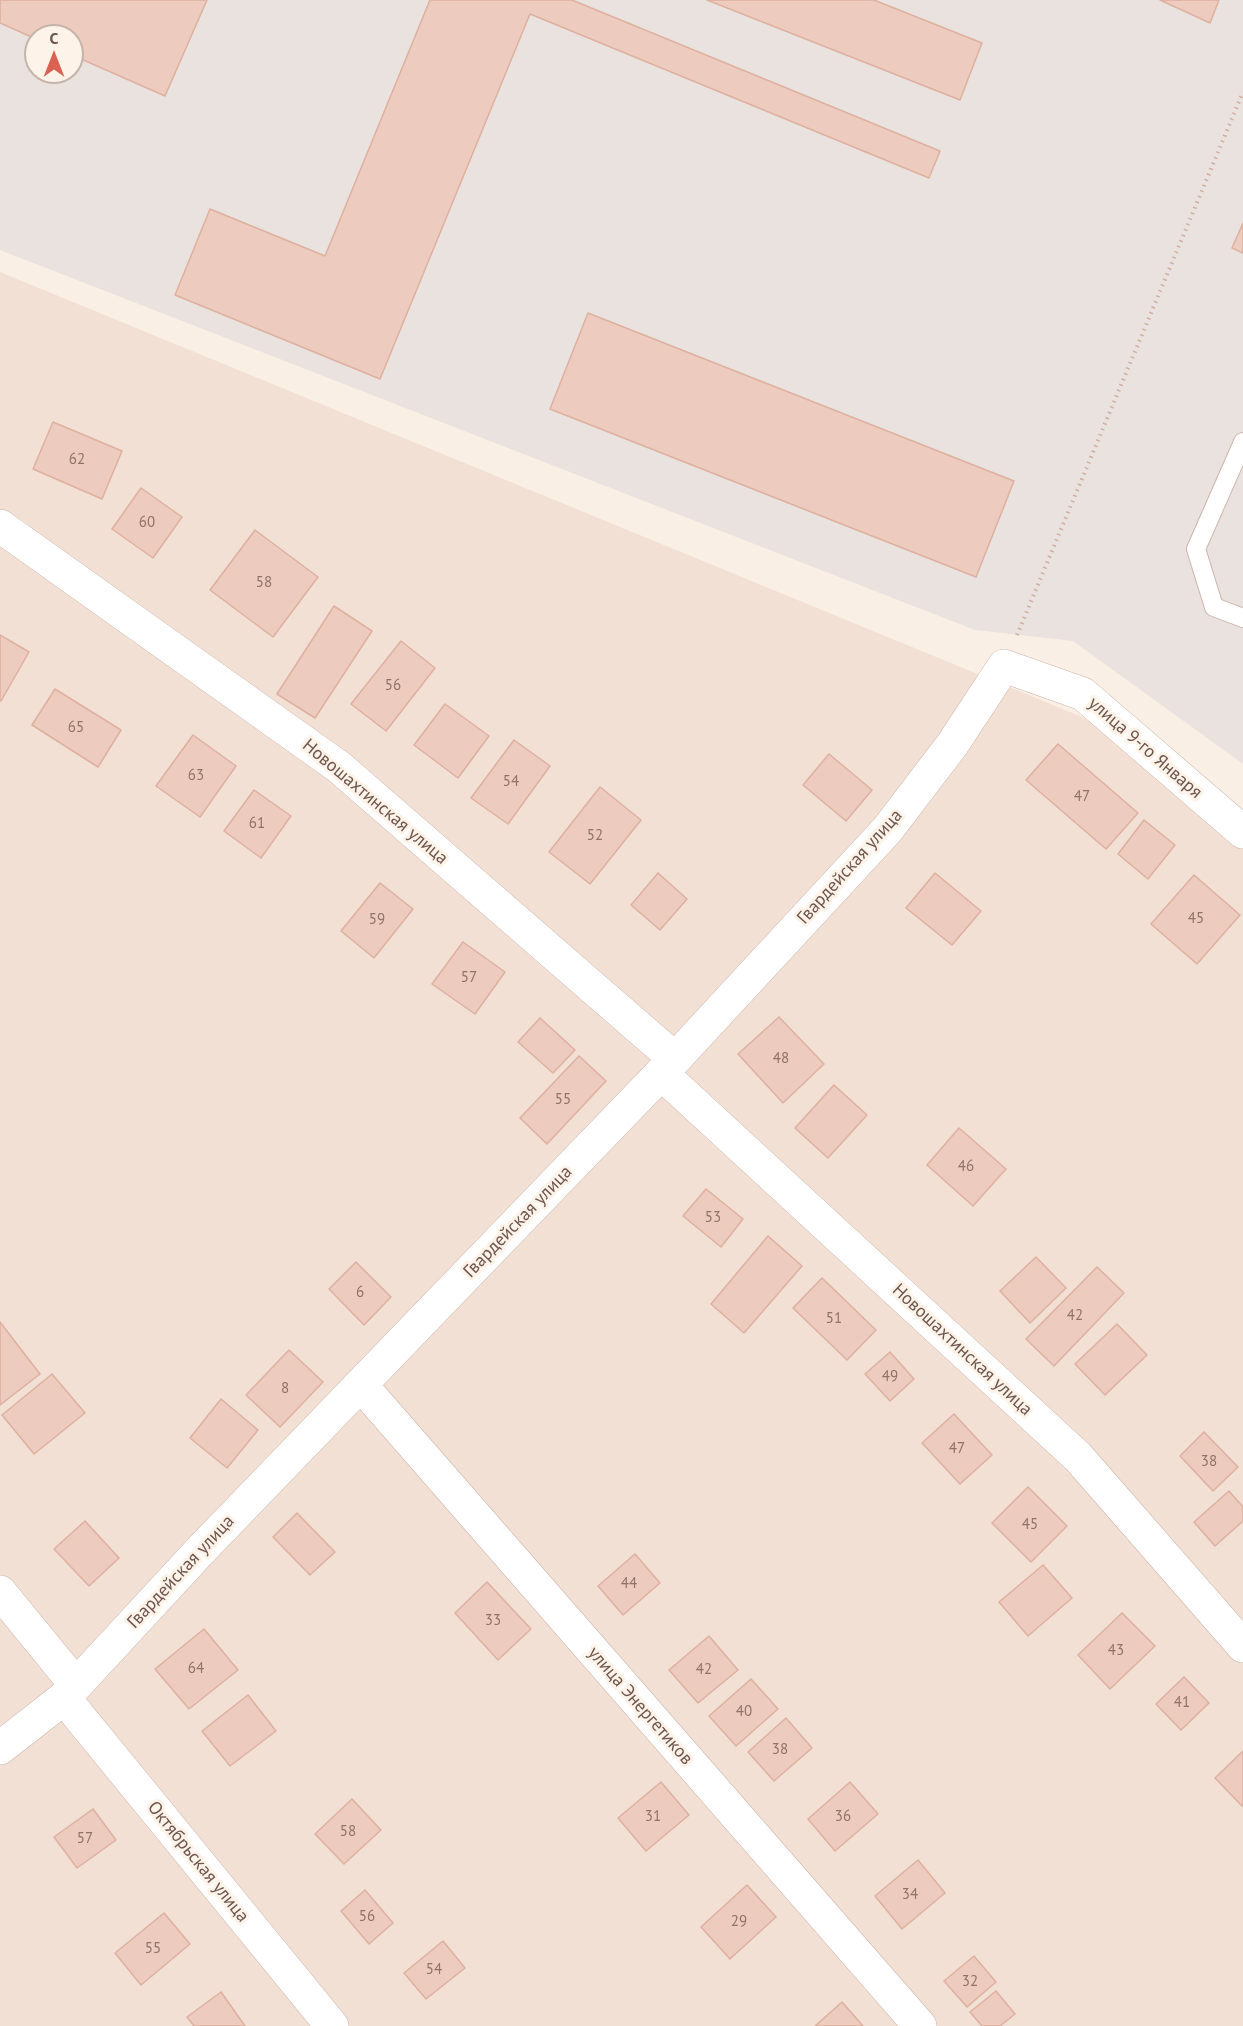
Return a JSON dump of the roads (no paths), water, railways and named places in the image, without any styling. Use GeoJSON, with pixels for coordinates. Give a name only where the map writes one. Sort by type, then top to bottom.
{"type":"FeatureCollection","features":[{"type":"Feature","properties":{"kind":"street","name":"Новошахтинская улица"},"geometry":{"type":"LineString","coordinates":[[0,526],[339,768],[668,1066],[1078,1457],[1243,1646]]}},
{"type":"Feature","properties":{"kind":"street","name":"Гвардейская улица"},"geometry":{"type":"LineString","coordinates":[[0,1748],[70,1692],[199,1552],[668,1066],[886,830],[952,745],[1004,666]]}},
{"type":"Feature","properties":{"kind":"street","name":"улица 9-го Января"},"geometry":{"type":"LineString","coordinates":[[1004,666],[1083,694],[1243,832]]}},
{"type":"Feature","properties":{"kind":"street","name":"улица Энергетиков"},"geometry":{"type":"LineString","coordinates":[[361,1385],[920,2026]]}},
{"type":"Feature","properties":{"kind":"street","name":"Октябрьская улица"},"geometry":{"type":"LineString","coordinates":[[0,1592],[70,1692],[332,2026]]}},
{"type":"Feature","properties":{"kind":"lane"},"geometry":{"type":"LineString","coordinates":[[1243,442],[1196,549],[1214,607],[1243,618]]}}]}
